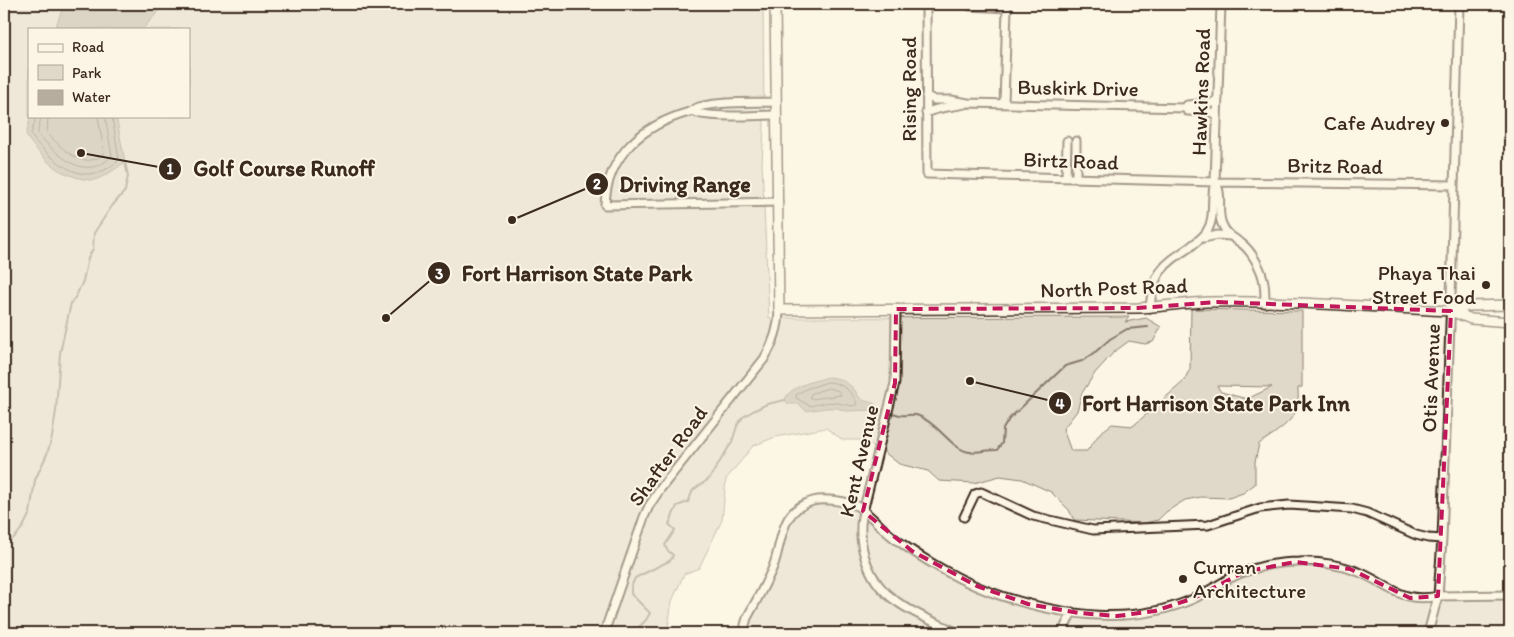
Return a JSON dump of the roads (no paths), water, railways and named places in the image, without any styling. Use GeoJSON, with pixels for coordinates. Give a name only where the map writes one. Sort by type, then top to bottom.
{"type":"FeatureCollection","features":[{"type":"Feature","properties":{"kind":"street"},"geometry":{"type":"LineString","coordinates":[[774,4],[779,310]]}},
{"type":"Feature","properties":{"kind":"street","name":"Rising Road"},"geometry":{"type":"LineString","coordinates":[[926,4],[927,174]]}},
{"type":"Feature","properties":{"kind":"street","name":"Hawkins Road"},"geometry":{"type":"LineString","coordinates":[[1150,308],[1155,278],[1168,262],[1206,233],[1212,219],[1221,4]]}},
{"type":"Feature","properties":{"kind":"street","name":"Otis Avenue"},"geometry":{"type":"LineString","coordinates":[[1428,633],[1438,596],[1442,539],[1451,311],[1459,4]]}},
{"type":"Feature","properties":{"kind":"street"},"geometry":{"type":"LineString","coordinates":[[970,6],[1007,8],[1004,104]]}},
{"type":"Feature","properties":{"kind":"street","name":"Buskirk Drive"},"geometry":{"type":"LineString","coordinates":[[926,96],[935,100],[968,103],[1186,108],[1187,111],[1211,112],[1217,116]]}},
{"type":"Feature","properties":{"kind":"street","name":"Buskirk Drive"},"geometry":{"type":"LineString","coordinates":[[1186,108],[1187,105],[1212,103],[1218,100]]}},
{"type":"Feature","properties":{"kind":"street"},"geometry":{"type":"LineString","coordinates":[[776,102],[697,107],[692,111],[667,119],[653,126],[631,144],[619,158],[607,188],[605,204],[778,202]]}},
{"type":"Feature","properties":{"kind":"street","name":"Buskirk Drive"},"geometry":{"type":"LineString","coordinates":[[926,113],[935,109],[951,108],[968,103]]}},
{"type":"Feature","properties":{"kind":"street"},"geometry":{"type":"LineString","coordinates":[[692,111],[722,115],[776,115]]}},
{"type":"Feature","properties":{"kind":"street"},"geometry":{"type":"LineString","coordinates":[[1066,178],[1067,141]]}},
{"type":"Feature","properties":{"kind":"street"},"geometry":{"type":"LineString","coordinates":[[1076,141],[1076,178]]}},
{"type":"Feature","properties":{"kind":"street","name":"Birtz Road"},"geometry":{"type":"LineString","coordinates":[[927,174],[1215,182]]}},
{"type":"Feature","properties":{"kind":"street","name":"Hawkins Road"},"geometry":{"type":"LineString","coordinates":[[1215,182],[1219,188],[1222,226],[1230,237],[1242,243],[1261,272],[1265,303]]}},
{"type":"Feature","properties":{"kind":"street","name":"Britz Road"},"geometry":{"type":"LineString","coordinates":[[1215,182],[1454,185]]}},
{"type":"Feature","properties":{"kind":"street"},"geometry":{"type":"LineString","coordinates":[[1199,240],[1217,235],[1230,237]]}},
{"type":"Feature","properties":{"kind":"street","name":"North Post Road"},"geometry":{"type":"LineString","coordinates":[[779,310],[1150,308],[1195,303],[1265,303],[1451,311],[1469,306],[1510,305]]}},
{"type":"Feature","properties":{"kind":"street","name":"Kent Avenue"},"geometry":{"type":"LineString","coordinates":[[896,308],[896,370],[893,391],[860,525],[861,543],[865,558],[876,581],[888,595],[904,607],[958,633]]}},
{"type":"Feature","properties":{"kind":"street","name":"Shafter Road"},"geometry":{"type":"LineString","coordinates":[[604,633],[640,526],[649,506],[661,488],[764,359],[776,334],[779,310]]}},
{"type":"Feature","properties":{"kind":"street","name":"North Post Road"},"geometry":{"type":"LineString","coordinates":[[1451,311],[1471,319],[1510,322]]}},
{"type":"Feature","properties":{"kind":"street"},"geometry":{"type":"LineString","coordinates":[[964,517],[975,494],[981,492],[1033,516],[1092,530],[1208,525],[1272,506],[1329,507],[1355,510],[1374,516],[1416,535],[1442,539]]}},
{"type":"Feature","properties":{"kind":"street"},"geometry":{"type":"LineString","coordinates":[[744,633],[747,618],[772,567],[784,526],[794,512],[805,504],[823,500],[852,504],[912,551],[977,586],[1028,604],[1092,615],[1117,616],[1155,612],[1194,598],[1244,572],[1270,565],[1295,562],[1329,564],[1350,569],[1370,577],[1410,598],[1510,595]]}},
{"type":"Feature","properties":{"kind":"street"},"geometry":{"type":"LineString","coordinates":[[1062,633],[1072,612]]}},
{"type":"Feature","properties":{"kind":"water"},"geometry":{"type":"Polygon","coordinates":[[[64,4],[169,4],[162,7],[144,28],[55,28],[64,4]]]}},
{"type":"Feature","properties":{"kind":"water"},"geometry":{"type":"Polygon","coordinates":[[[116,118],[125,162],[106,175],[94,180],[80,178],[60,171],[40,154],[26,135],[30,119],[116,118]]]}},
{"type":"Feature","properties":{"kind":"water"},"geometry":{"type":"Polygon","coordinates":[[[828,377],[847,383],[862,400],[876,405],[878,407],[877,410],[846,411],[837,408],[826,408],[806,411],[799,404],[788,404],[785,400],[787,395],[797,388],[828,377]]]}},
{"type":"Feature","properties":{"kind":"waterway"},"geometry":{"type":"LineString","coordinates":[[4,544],[15,537],[30,513],[35,480],[47,454],[52,437],[56,411],[60,353],[71,303],[83,281],[88,258],[93,249],[94,233],[112,206],[125,191],[128,176],[125,162]]}},
{"type":"Feature","properties":{"kind":"waterway"},"geometry":{"type":"LineString","coordinates":[[877,409],[900,415],[919,416],[933,424],[951,442],[964,450],[970,452],[997,450],[1002,443],[1003,429],[1009,419],[1065,366],[1082,361],[1110,339],[1127,329],[1148,327]]}},
{"type":"Feature","properties":{"kind":"waterway"},"geometry":{"type":"LineString","coordinates":[[633,633],[650,613],[631,594],[631,587],[635,578],[671,560],[673,555],[667,550],[665,545],[675,530],[669,524],[677,506],[688,502],[693,490],[709,479],[732,442],[737,426],[743,417],[767,404],[785,400]]}},
{"type":"Feature","properties":{"kind":"place","name":"Cafe Audrey"},"geometry":{"type":"Point","coordinates":[1445,123]}},
{"type":"Feature","properties":{"kind":"place","name":"Golf Course Runoff"},"geometry":{"type":"Point","coordinates":[81,153]}},
{"type":"Feature","properties":{"kind":"place","name":"Driving Range"},"geometry":{"type":"Point","coordinates":[512,220]}},
{"type":"Feature","properties":{"kind":"place","name":"Phaya Thai Street Food"},"geometry":{"type":"Point","coordinates":[1486,285]}},
{"type":"Feature","properties":{"kind":"place","name":"Fort Harrison State Park"},"geometry":{"type":"Point","coordinates":[386,318]}},
{"type":"Feature","properties":{"kind":"place","name":"Fort Harrison State Park Inn"},"geometry":{"type":"Point","coordinates":[970,381]}},
{"type":"Feature","properties":{"kind":"place","name":"Curran Architecture"},"geometry":{"type":"Point","coordinates":[1183,579]}}]}
